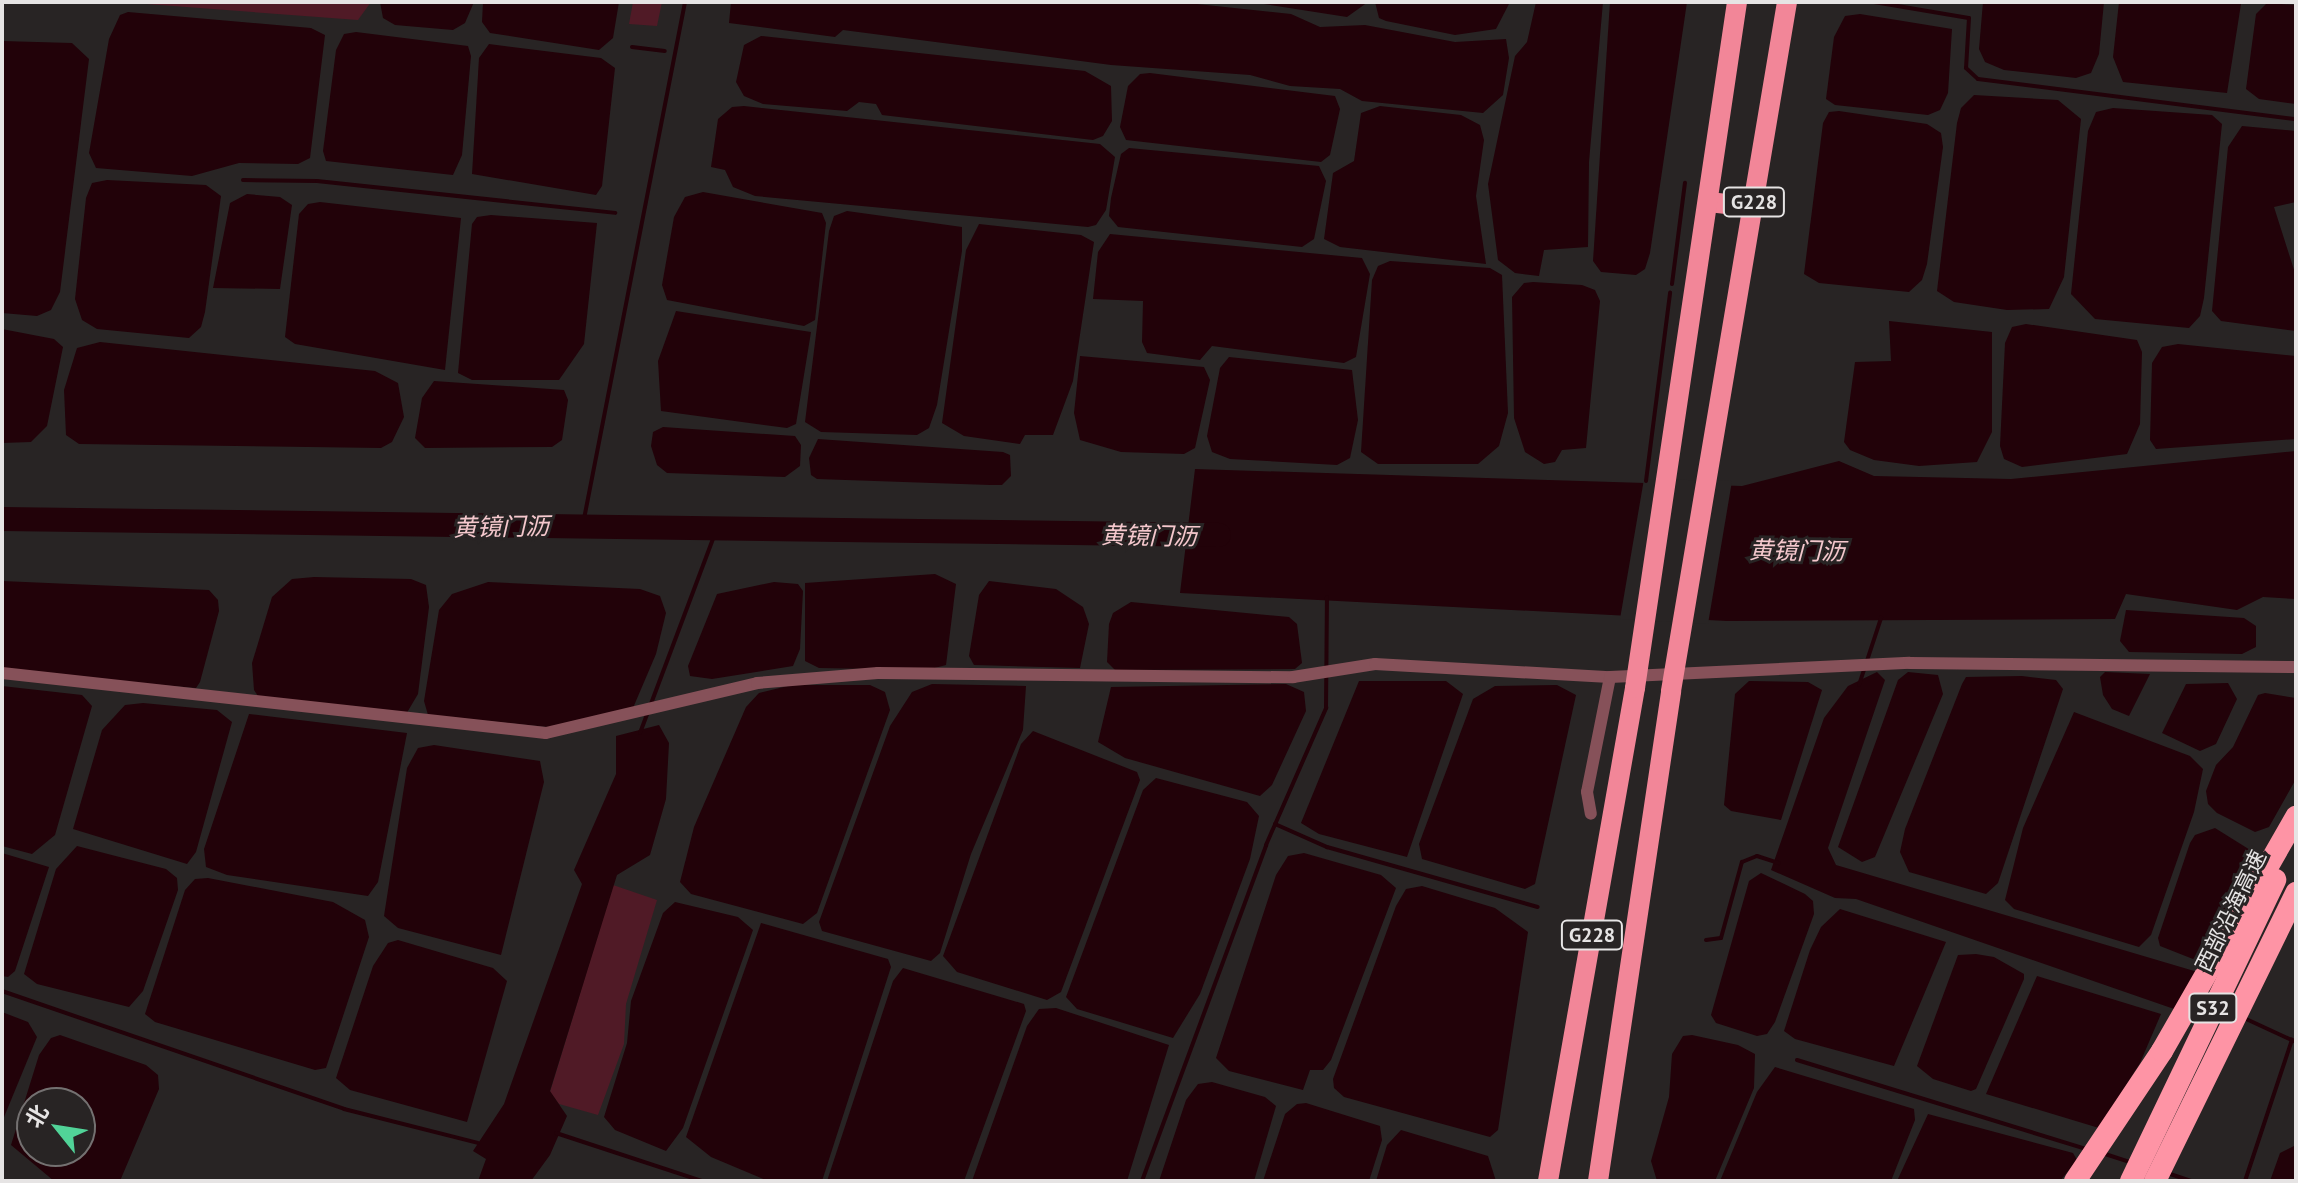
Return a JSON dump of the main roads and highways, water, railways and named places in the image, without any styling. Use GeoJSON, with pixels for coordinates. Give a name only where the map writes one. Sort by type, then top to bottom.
{"type":"FeatureCollection","features":[{"type":"Feature","properties":{"kind":"highway","name":"G228"},"geometry":{"type":"LineString","coordinates":[[1548,1181],[1635,688],[1681,398],[1737,2]]}},
{"type":"Feature","properties":{"kind":"highway","name":"G228"},"geometry":{"type":"LineString","coordinates":[[1598,1181],[1671,691],[1787,2]]}},
{"type":"Feature","properties":{"kind":"highway"},"geometry":{"type":"LineString","coordinates":[[1709,202],[1753,207]]}},
{"type":"Feature","properties":{"kind":"highway"},"geometry":{"type":"LineString","coordinates":[[2075,1181],[2162,1051],[2296,817]]}},
{"type":"Feature","properties":{"kind":"highway","name":"西部沿海高速"},"geometry":{"type":"LineString","coordinates":[[2131,1181],[2296,836]]}},
{"type":"Feature","properties":{"kind":"highway","name":"S32"},"geometry":{"type":"LineString","coordinates":[[2155,1181],[2296,893]]}},
{"type":"Feature","properties":{"kind":"water"},"geometry":{"type":"Polygon","coordinates":[[[380,2],[474,2],[465,23],[453,30],[395,25],[383,18],[380,2]]]}},
{"type":"Feature","properties":{"kind":"water"},"geometry":{"type":"Polygon","coordinates":[[[483,2],[619,2],[613,38],[599,50],[490,33],[482,22],[483,2]]]}},
{"type":"Feature","properties":{"kind":"water"},"geometry":{"type":"Polygon","coordinates":[[[731,2],[1178,2],[1291,14],[1320,27],[1365,25],[1455,42],[1506,39],[1509,58],[1503,95],[1483,113],[1362,101],[1340,89],[1290,86],[1250,75],[1111,65],[843,30],[835,37],[729,23],[731,2]]]}},
{"type":"Feature","properties":{"kind":"water"},"geometry":{"type":"Polygon","coordinates":[[[1251,2],[1368,2],[1347,17],[1251,2]]]}},
{"type":"Feature","properties":{"kind":"water"},"geometry":{"type":"Polygon","coordinates":[[[1375,2],[1510,2],[1496,29],[1455,35],[1386,21],[1379,18],[1375,2]]]}},
{"type":"Feature","properties":{"kind":"water"},"geometry":{"type":"Polygon","coordinates":[[[1536,2],[1603,2],[1589,162],[1588,247],[1544,250],[1539,276],[1515,273],[1498,260],[1488,184],[1515,56],[1527,42],[1536,2]]]}},
{"type":"Feature","properties":{"kind":"water"},"geometry":{"type":"Polygon","coordinates":[[[1610,2],[1687,2],[1650,253],[1645,269],[1636,275],[1601,272],[1593,261],[1610,2]]]}},
{"type":"Feature","properties":{"kind":"water"},"geometry":{"type":"Polygon","coordinates":[[[1983,2],[2104,2],[2099,54],[2091,73],[2076,78],[2004,70],[1985,62],[1979,49],[1983,2]]]}},
{"type":"Feature","properties":{"kind":"water"},"geometry":{"type":"Polygon","coordinates":[[[2119,2],[2241,4],[2227,93],[2123,82],[2113,57],[2119,2]]]}},
{"type":"Feature","properties":{"kind":"water"},"geometry":{"type":"Polygon","coordinates":[[[2267,3],[2296,5],[2296,104],[2259,99],[2246,89],[2256,14],[2267,3]]]}},
{"type":"Feature","properties":{"kind":"water"},"geometry":{"type":"Polygon","coordinates":[[[128,12],[311,28],[325,35],[310,158],[298,164],[239,163],[192,176],[96,168],[89,153],[109,39],[120,15],[128,12]]]}},
{"type":"Feature","properties":{"kind":"water"},"geometry":{"type":"Polygon","coordinates":[[[1860,14],[1952,29],[1948,93],[1940,110],[1928,115],[1835,105],[1826,99],[1834,37],[1845,16],[1860,14]]]}},
{"type":"Feature","properties":{"kind":"water"},"geometry":{"type":"Polygon","coordinates":[[[356,32],[468,46],[471,56],[462,155],[453,175],[326,161],[323,151],[336,50],[344,34],[356,32]]]}},
{"type":"Feature","properties":{"kind":"water"},"geometry":{"type":"Polygon","coordinates":[[[761,36],[1085,71],[1111,86],[1112,121],[1103,136],[1093,140],[882,115],[876,104],[859,102],[847,111],[763,104],[744,96],[736,82],[744,45],[761,36]]]}},
{"type":"Feature","properties":{"kind":"water"},"geometry":{"type":"Polygon","coordinates":[[[2,41],[72,43],[89,59],[60,292],[51,310],[37,316],[2,313],[2,41]]]}},
{"type":"Feature","properties":{"kind":"water"},"geometry":{"type":"Polygon","coordinates":[[[489,44],[601,58],[615,68],[602,186],[596,195],[472,174],[479,58],[489,44]]]}},
{"type":"Feature","properties":{"kind":"water"},"geometry":{"type":"Polygon","coordinates":[[[1140,74],[1335,96],[1340,109],[1330,155],[1321,162],[1126,140],[1120,127],[1128,86],[1140,74]]]}},
{"type":"Feature","properties":{"kind":"water"},"geometry":{"type":"Polygon","coordinates":[[[1974,95],[2058,100],[2081,119],[2064,277],[2049,309],[2007,310],[1954,302],[1937,291],[1957,123],[1961,108],[1974,95]]]}},
{"type":"Feature","properties":{"kind":"water"},"geometry":{"type":"Polygon","coordinates":[[[1380,106],[1461,115],[1480,125],[1484,140],[1476,196],[1486,264],[1340,247],[1324,239],[1333,173],[1354,161],[1361,113],[1380,106]]]}},
{"type":"Feature","properties":{"kind":"water"},"geometry":{"type":"Polygon","coordinates":[[[732,107],[1100,144],[1115,157],[1106,210],[1096,225],[1088,227],[755,196],[733,187],[725,170],[711,167],[718,119],[732,107]]]}},
{"type":"Feature","properties":{"kind":"water"},"geometry":{"type":"Polygon","coordinates":[[[2113,108],[2212,115],[2222,124],[2204,298],[2200,316],[2189,328],[2095,319],[2071,294],[2088,131],[2096,112],[2113,108]]]}},
{"type":"Feature","properties":{"kind":"water"},"geometry":{"type":"Polygon","coordinates":[[[1829,112],[1927,124],[1941,133],[1943,147],[1927,264],[1922,280],[1909,292],[1819,283],[1804,274],[1823,123],[1829,112]]]}},
{"type":"Feature","properties":{"kind":"water"},"geometry":{"type":"Polygon","coordinates":[[[2242,126],[2296,131],[2296,202],[2274,207],[2296,276],[2296,331],[2221,321],[2212,311],[2228,147],[2242,126]]]}},
{"type":"Feature","properties":{"kind":"water"},"geometry":{"type":"Polygon","coordinates":[[[1129,148],[1319,166],[1326,181],[1314,239],[1302,247],[1118,227],[1109,216],[1111,198],[1121,154],[1129,148]]]}},
{"type":"Feature","properties":{"kind":"water"},"geometry":{"type":"Polygon","coordinates":[[[107,180],[206,185],[221,196],[205,312],[201,327],[189,338],[97,329],[82,320],[75,299],[86,198],[92,183],[107,180]]]}},
{"type":"Feature","properties":{"kind":"water"},"geometry":{"type":"Polygon","coordinates":[[[703,192],[822,213],[826,223],[815,320],[804,326],[667,300],[662,285],[674,217],[685,197],[703,192]]]}},
{"type":"Feature","properties":{"kind":"water"},"geometry":{"type":"Polygon","coordinates":[[[247,194],[280,197],[292,205],[280,289],[213,288],[230,203],[247,194]]]}},
{"type":"Feature","properties":{"kind":"water"},"geometry":{"type":"Polygon","coordinates":[[[320,202],[461,218],[445,370],[295,344],[285,337],[299,214],[308,204],[320,202]]]}},
{"type":"Feature","properties":{"kind":"water"},"geometry":{"type":"Polygon","coordinates":[[[847,211],[962,227],[962,251],[937,405],[929,428],[917,435],[821,432],[805,422],[829,231],[834,216],[847,211]]]}},
{"type":"Feature","properties":{"kind":"water"},"geometry":{"type":"Polygon","coordinates":[[[491,215],[597,223],[584,344],[559,380],[472,380],[458,373],[472,224],[477,217],[491,215]]]}},
{"type":"Feature","properties":{"kind":"water"},"geometry":{"type":"Polygon","coordinates":[[[979,224],[1081,235],[1094,242],[1073,381],[1053,435],[1025,435],[1020,444],[964,436],[942,423],[966,250],[979,224]]]}},
{"type":"Feature","properties":{"kind":"water"},"geometry":{"type":"Polygon","coordinates":[[[1110,234],[1362,258],[1370,274],[1356,357],[1344,363],[1212,346],[1200,360],[1147,353],[1142,342],[1143,301],[1093,299],[1098,252],[1110,234]]]}},
{"type":"Feature","properties":{"kind":"water"},"geometry":{"type":"Polygon","coordinates":[[[1390,261],[1490,268],[1502,275],[1508,413],[1499,446],[1478,464],[1378,464],[1361,452],[1372,280],[1378,266],[1390,261]]]}},
{"type":"Feature","properties":{"kind":"water"},"geometry":{"type":"Polygon","coordinates":[[[1524,283],[1582,285],[1595,290],[1600,301],[1586,448],[1562,450],[1555,462],[1544,464],[1525,452],[1514,418],[1512,297],[1524,283]]]}},
{"type":"Feature","properties":{"kind":"water"},"geometry":{"type":"Polygon","coordinates":[[[676,311],[811,332],[796,424],[787,428],[661,411],[658,361],[676,311]]]}},
{"type":"Feature","properties":{"kind":"water"},"geometry":{"type":"Polygon","coordinates":[[[1889,321],[1992,332],[1992,432],[1977,462],[1919,466],[1874,460],[1850,450],[1844,442],[1855,362],[1891,361],[1889,321]]]}},
{"type":"Feature","properties":{"kind":"water"},"geometry":{"type":"Polygon","coordinates":[[[2026,324],[2137,340],[2142,352],[2140,424],[2127,454],[2022,467],[2004,459],[2000,446],[2005,343],[2012,327],[2026,324]]]}},
{"type":"Feature","properties":{"kind":"water"},"geometry":{"type":"Polygon","coordinates":[[[2,329],[54,339],[63,347],[47,426],[31,442],[2,443],[2,329]]]}},
{"type":"Feature","properties":{"kind":"water"},"geometry":{"type":"Polygon","coordinates":[[[100,342],[375,371],[398,383],[404,417],[392,442],[381,448],[79,444],[66,435],[64,390],[77,348],[100,342]]]}},
{"type":"Feature","properties":{"kind":"water"},"geometry":{"type":"Polygon","coordinates":[[[2178,344],[2296,356],[2296,439],[2156,449],[2150,440],[2152,363],[2162,347],[2178,344]]]}},
{"type":"Feature","properties":{"kind":"water"},"geometry":{"type":"Polygon","coordinates":[[[1080,356],[1204,367],[1210,380],[1195,448],[1184,454],[1121,452],[1080,440],[1074,413],[1080,356]]]}},
{"type":"Feature","properties":{"kind":"water"},"geometry":{"type":"Polygon","coordinates":[[[1229,357],[1352,370],[1358,420],[1350,458],[1337,465],[1230,459],[1212,452],[1207,436],[1220,368],[1229,357]]]}},
{"type":"Feature","properties":{"kind":"water"},"geometry":{"type":"Polygon","coordinates":[[[434,381],[564,390],[568,400],[562,440],[552,447],[425,448],[415,438],[422,398],[434,381]]]}},
{"type":"Feature","properties":{"kind":"water"},"geometry":{"type":"Polygon","coordinates":[[[663,427],[795,436],[801,445],[800,466],[785,477],[667,473],[657,465],[651,446],[653,432],[663,427]]]}},
{"type":"Feature","properties":{"kind":"water"},"geometry":{"type":"Polygon","coordinates":[[[818,439],[1003,452],[1010,455],[1011,476],[1002,485],[817,479],[811,475],[809,458],[818,439]]]}},
{"type":"Feature","properties":{"kind":"water"},"geometry":{"type":"Polygon","coordinates":[[[2296,451],[2296,599],[2263,597],[2237,610],[2126,594],[2115,619],[1727,621],[1180,593],[1195,469],[1742,486],[1839,461],[1874,476],[2011,479],[2296,451]]]}},
{"type":"Feature","properties":{"kind":"water"},"geometry":{"type":"Polygon","coordinates":[[[935,574],[956,584],[946,665],[927,670],[819,668],[805,661],[805,583],[935,574]]]}},
{"type":"Feature","properties":{"kind":"water"},"geometry":{"type":"Polygon","coordinates":[[[292,579],[411,579],[426,585],[429,607],[418,694],[405,716],[258,696],[254,690],[252,663],[272,597],[292,579]]]}},
{"type":"Feature","properties":{"kind":"water"},"geometry":{"type":"Polygon","coordinates":[[[2,581],[209,590],[218,600],[219,611],[200,682],[196,688],[2,671],[2,581]]]}},
{"type":"Feature","properties":{"kind":"water"},"geometry":{"type":"Polygon","coordinates":[[[989,581],[1056,589],[1083,607],[1089,624],[1080,668],[974,665],[969,656],[979,595],[989,581]]]}},
{"type":"Feature","properties":{"kind":"water"},"geometry":{"type":"Polygon","coordinates":[[[488,582],[640,589],[660,596],[666,613],[656,654],[630,715],[558,728],[428,715],[424,701],[439,610],[452,594],[488,582]]]}},
{"type":"Feature","properties":{"kind":"water"},"geometry":{"type":"Polygon","coordinates":[[[774,582],[798,584],[803,591],[800,649],[793,666],[712,679],[690,676],[688,666],[717,594],[774,582]]]}},
{"type":"Feature","properties":{"kind":"water"},"geometry":{"type":"Polygon","coordinates":[[[1131,602],[1289,617],[1297,624],[1302,663],[1295,669],[1115,670],[1107,662],[1109,624],[1113,613],[1131,602]]]}},
{"type":"Feature","properties":{"kind":"water"},"geometry":{"type":"Polygon","coordinates":[[[2126,610],[2244,618],[2256,626],[2256,647],[2242,654],[2129,652],[2120,641],[2126,610]]]}},
{"type":"Feature","properties":{"kind":"water"},"geometry":{"type":"Polygon","coordinates":[[[1877,672],[1885,680],[1828,848],[1836,865],[2201,973],[2177,1010],[1856,899],[1835,898],[1771,870],[1824,718],[1848,686],[1877,672]]]}},
{"type":"Feature","properties":{"kind":"water"},"geometry":{"type":"Polygon","coordinates":[[[1908,672],[1938,675],[1943,694],[1875,857],[1862,862],[1838,847],[1898,680],[1908,672]]]}},
{"type":"Feature","properties":{"kind":"water"},"geometry":{"type":"Polygon","coordinates":[[[2105,672],[2150,674],[2129,716],[2112,709],[2103,695],[2100,677],[2105,672]]]}},
{"type":"Feature","properties":{"kind":"water"},"geometry":{"type":"Polygon","coordinates":[[[2022,676],[2056,680],[2063,689],[1998,883],[1986,894],[1909,872],[1900,852],[1905,829],[1966,677],[2022,676]]]}},
{"type":"Feature","properties":{"kind":"water"},"geometry":{"type":"Polygon","coordinates":[[[1359,681],[1446,681],[1463,694],[1407,857],[1319,834],[1301,823],[1359,681]]]}},
{"type":"Feature","properties":{"kind":"water"},"geometry":{"type":"Polygon","coordinates":[[[1749,681],[1808,682],[1822,690],[1781,820],[1731,811],[1724,805],[1735,694],[1749,681]]]}},
{"type":"Feature","properties":{"kind":"water"},"geometry":{"type":"Polygon","coordinates":[[[2228,683],[2237,699],[2216,744],[2200,751],[2162,733],[2186,684],[2228,683]]]}},
{"type":"Feature","properties":{"kind":"water"},"geometry":{"type":"Polygon","coordinates":[[[932,684],[1026,686],[1023,730],[971,854],[940,953],[931,961],[822,931],[819,922],[890,726],[912,692],[932,684]]]}},
{"type":"Feature","properties":{"kind":"water"},"geometry":{"type":"Polygon","coordinates":[[[1286,684],[1304,692],[1306,711],[1272,785],[1260,796],[1125,758],[1098,742],[1111,687],[1286,684]]]}},
{"type":"Feature","properties":{"kind":"water"},"geometry":{"type":"Polygon","coordinates":[[[792,685],[870,685],[885,692],[890,710],[817,913],[803,924],[691,894],[680,882],[694,827],[746,707],[759,693],[792,685]]]}},
{"type":"Feature","properties":{"kind":"water"},"geometry":{"type":"Polygon","coordinates":[[[1557,685],[1576,695],[1535,884],[1525,889],[1422,859],[1419,844],[1473,699],[1495,686],[1557,685]]]}},
{"type":"Feature","properties":{"kind":"water"},"geometry":{"type":"Polygon","coordinates":[[[2,686],[82,695],[92,706],[55,835],[32,854],[2,846],[2,686]]]}},
{"type":"Feature","properties":{"kind":"water"},"geometry":{"type":"Polygon","coordinates":[[[2265,693],[2296,698],[2296,779],[2269,827],[2255,832],[2217,813],[2208,804],[2206,791],[2216,765],[2233,747],[2258,695],[2265,693]]]}},
{"type":"Feature","properties":{"kind":"water"},"geometry":{"type":"Polygon","coordinates":[[[143,703],[217,710],[232,722],[196,852],[187,864],[73,829],[102,730],[125,705],[143,703]]]}},
{"type":"Feature","properties":{"kind":"water"},"geometry":{"type":"Polygon","coordinates":[[[2074,712],[2190,756],[2203,769],[2194,812],[2151,935],[2139,947],[2014,909],[2005,900],[2023,828],[2074,712]]]}},
{"type":"Feature","properties":{"kind":"water"},"geometry":{"type":"Polygon","coordinates":[[[249,714],[407,733],[378,882],[368,896],[227,875],[206,867],[204,849],[249,714]]]}},
{"type":"Feature","properties":{"kind":"water"},"geometry":{"type":"Polygon","coordinates":[[[659,725],[669,743],[666,799],[650,855],[617,875],[550,1091],[567,1116],[550,1155],[531,1181],[478,1181],[486,1159],[473,1151],[504,1104],[582,884],[574,870],[616,774],[616,736],[659,725]]]}},
{"type":"Feature","properties":{"kind":"water"},"geometry":{"type":"Polygon","coordinates":[[[1033,731],[1137,772],[1140,780],[1061,992],[1047,1000],[957,972],[943,956],[1021,744],[1033,731]]]}},
{"type":"Feature","properties":{"kind":"water"},"geometry":{"type":"Polygon","coordinates":[[[434,745],[540,761],[544,782],[501,955],[398,928],[384,916],[407,768],[418,748],[434,745]]]}},
{"type":"Feature","properties":{"kind":"water"},"geometry":{"type":"Polygon","coordinates":[[[1156,778],[1247,802],[1259,816],[1250,859],[1200,994],[1173,1038],[1077,1009],[1066,997],[1143,790],[1156,778]]]}},
{"type":"Feature","properties":{"kind":"water"},"geometry":{"type":"Polygon","coordinates":[[[2215,828],[2255,853],[2199,956],[2193,959],[2160,946],[2158,938],[2190,843],[2195,835],[2215,828]]]}},
{"type":"Feature","properties":{"kind":"water"},"geometry":{"type":"Polygon","coordinates":[[[77,846],[166,869],[177,878],[178,890],[143,991],[129,1007],[37,984],[24,974],[56,869],[77,846]]]}},
{"type":"Feature","properties":{"kind":"water"},"geometry":{"type":"Polygon","coordinates":[[[2,853],[49,867],[15,971],[8,977],[2,976],[2,853]]]}},
{"type":"Feature","properties":{"kind":"water"},"geometry":{"type":"Polygon","coordinates":[[[1304,853],[1381,875],[1396,888],[1331,1060],[1323,1070],[1310,1070],[1303,1090],[1229,1071],[1216,1058],[1276,875],[1288,856],[1304,853]]]}},
{"type":"Feature","properties":{"kind":"water"},"geometry":{"type":"Polygon","coordinates":[[[1761,873],[1805,894],[1813,901],[1814,914],[1775,1022],[1767,1034],[1757,1036],[1716,1023],[1711,1015],[1749,881],[1761,873]]]}},
{"type":"Feature","properties":{"kind":"water"},"geometry":{"type":"Polygon","coordinates":[[[208,878],[333,902],[365,920],[369,937],[326,1068],[315,1070],[155,1022],[145,1014],[185,890],[195,879],[208,878]]]}},
{"type":"Feature","properties":{"kind":"water"},"geometry":{"type":"Polygon","coordinates":[[[1422,886],[1495,908],[1528,932],[1498,1130],[1490,1137],[1344,1097],[1334,1088],[1333,1079],[1396,906],[1406,889],[1422,886]]]}},
{"type":"Feature","properties":{"kind":"water"},"geometry":{"type":"Polygon","coordinates":[[[675,902],[738,917],[753,930],[683,1128],[666,1151],[615,1130],[604,1117],[627,1043],[631,1001],[663,913],[675,902]]]}},
{"type":"Feature","properties":{"kind":"water"},"geometry":{"type":"Polygon","coordinates":[[[1840,909],[1946,942],[1894,1066],[1795,1039],[1784,1031],[1810,950],[1821,927],[1840,909]]]}},
{"type":"Feature","properties":{"kind":"water"},"geometry":{"type":"Polygon","coordinates":[[[761,923],[888,959],[891,967],[822,1181],[768,1181],[711,1157],[686,1137],[761,923]]]}},
{"type":"Feature","properties":{"kind":"water"},"geometry":{"type":"Polygon","coordinates":[[[398,940],[493,968],[507,981],[467,1122],[350,1090],[336,1078],[373,966],[388,943],[398,940]]]}},
{"type":"Feature","properties":{"kind":"water"},"geometry":{"type":"Polygon","coordinates":[[[1958,955],[1994,957],[2024,974],[2024,979],[1976,1089],[1971,1091],[1933,1079],[1917,1066],[1958,955]]]}},
{"type":"Feature","properties":{"kind":"water"},"geometry":{"type":"Polygon","coordinates":[[[903,968],[1024,1004],[1026,1011],[964,1181],[827,1181],[893,981],[903,968]]]}},
{"type":"Feature","properties":{"kind":"water"},"geometry":{"type":"Polygon","coordinates":[[[2037,976],[2161,1014],[2140,1063],[2099,1128],[1986,1094],[2037,976]]]}},
{"type":"Feature","properties":{"kind":"water"},"geometry":{"type":"Polygon","coordinates":[[[1056,1008],[1169,1045],[1127,1181],[972,1181],[1027,1026],[1039,1009],[1056,1008]]]}},
{"type":"Feature","properties":{"kind":"water"},"geometry":{"type":"Polygon","coordinates":[[[2,1012],[28,1022],[37,1037],[2,1122],[2,1012]]]}},
{"type":"Feature","properties":{"kind":"water"},"geometry":{"type":"Polygon","coordinates":[[[60,1035],[146,1065],[158,1075],[159,1089],[120,1181],[54,1181],[37,1167],[96,1167],[96,1087],[29,1087],[39,1055],[51,1038],[60,1035]]]}},
{"type":"Feature","properties":{"kind":"water"},"geometry":{"type":"Polygon","coordinates":[[[1692,1035],[1738,1045],[1755,1054],[1754,1088],[1715,1181],[1657,1181],[1651,1161],[1669,1097],[1672,1054],[1683,1036],[1692,1035]]]}},
{"type":"Feature","properties":{"kind":"water"},"geometry":{"type":"Polygon","coordinates":[[[1775,1067],[1914,1109],[1915,1120],[1891,1181],[1720,1181],[1757,1092],[1775,1067]]]}},
{"type":"Feature","properties":{"kind":"water"},"geometry":{"type":"Polygon","coordinates":[[[1212,1082],[1265,1097],[1276,1106],[1254,1181],[1159,1181],[1186,1100],[1198,1084],[1212,1082]]]}},
{"type":"Feature","properties":{"kind":"water"},"geometry":{"type":"Polygon","coordinates":[[[1306,1103],[1380,1126],[1382,1140],[1369,1181],[1263,1181],[1285,1114],[1297,1104],[1306,1103]]]}},
{"type":"Feature","properties":{"kind":"water"},"geometry":{"type":"Polygon","coordinates":[[[1928,1114],[2073,1153],[2077,1160],[2060,1181],[1897,1181],[1928,1114]]]}},
{"type":"Feature","properties":{"kind":"water"},"geometry":{"type":"Polygon","coordinates":[[[16,1129],[16,1149],[11,1145],[16,1129]]]}},
{"type":"Feature","properties":{"kind":"water"},"geometry":{"type":"Polygon","coordinates":[[[1401,1130],[1488,1156],[1496,1181],[1376,1181],[1387,1145],[1401,1130]]]}},
{"type":"Feature","properties":{"kind":"water"},"geometry":{"type":"Polygon","coordinates":[[[2296,1145],[2296,1181],[2270,1181],[2280,1153],[2296,1145]]]}},
{"type":"Feature","properties":{"kind":"waterway"},"geometry":{"type":"LineString","coordinates":[[583,524],[685,2]]}},
{"type":"Feature","properties":{"kind":"waterway"},"geometry":{"type":"LineString","coordinates":[[1874,2],[1969,18],[1966,68],[1978,79],[2296,119]]}},
{"type":"Feature","properties":{"kind":"waterway"},"geometry":{"type":"LineString","coordinates":[[632,47],[665,51]]}},
{"type":"Feature","properties":{"kind":"waterway"},"geometry":{"type":"LineString","coordinates":[[243,180],[317,181],[615,213]]}},
{"type":"Feature","properties":{"kind":"waterway"},"geometry":{"type":"LineString","coordinates":[[1672,284],[1685,183]]}},
{"type":"Feature","properties":{"kind":"waterway"},"geometry":{"type":"LineString","coordinates":[[1646,481],[1670,293]]}},
{"type":"Feature","properties":{"kind":"waterway","name":"黄镜门沥"},"geometry":{"type":"LineString","coordinates":[[2,519],[1219,535]]}},
{"type":"Feature","properties":{"kind":"waterway"},"geometry":{"type":"LineString","coordinates":[[640,733],[718,525]]}},
{"type":"Feature","properties":{"kind":"waterway"},"geometry":{"type":"LineString","coordinates":[[1142,1181],[1266,845],[1326,708],[1327,597]]}},
{"type":"Feature","properties":{"kind":"waterway"},"geometry":{"type":"LineString","coordinates":[[1859,685],[1881,618]]}},
{"type":"Feature","properties":{"kind":"waterway"},"geometry":{"type":"LineString","coordinates":[[1275,824],[1327,847],[1538,907]]}},
{"type":"Feature","properties":{"kind":"waterway"},"geometry":{"type":"LineString","coordinates":[[1706,940],[1721,938],[1742,862],[1757,856],[1779,863]]}},
{"type":"Feature","properties":{"kind":"waterway"},"geometry":{"type":"LineString","coordinates":[[2,991],[344,1109],[478,1143]]}},
{"type":"Feature","properties":{"kind":"waterway"},"geometry":{"type":"LineString","coordinates":[[2244,1018],[2296,1042]]}},
{"type":"Feature","properties":{"kind":"waterway"},"geometry":{"type":"LineString","coordinates":[[2245,1181],[2292,1040]]}},
{"type":"Feature","properties":{"kind":"waterway"},"geometry":{"type":"LineString","coordinates":[[1797,1060],[2086,1149]]}},
{"type":"Feature","properties":{"kind":"waterway"},"geometry":{"type":"LineString","coordinates":[[556,1133],[702,1181]]}},
{"type":"Feature","properties":{"kind":"waterway"},"geometry":{"type":"LineString","coordinates":[[2102,1153],[2132,1163]]}},
{"type":"Feature","properties":{"kind":"waterway"},"geometry":{"type":"LineString","coordinates":[[2167,1173],[2192,1181]]}}]}
